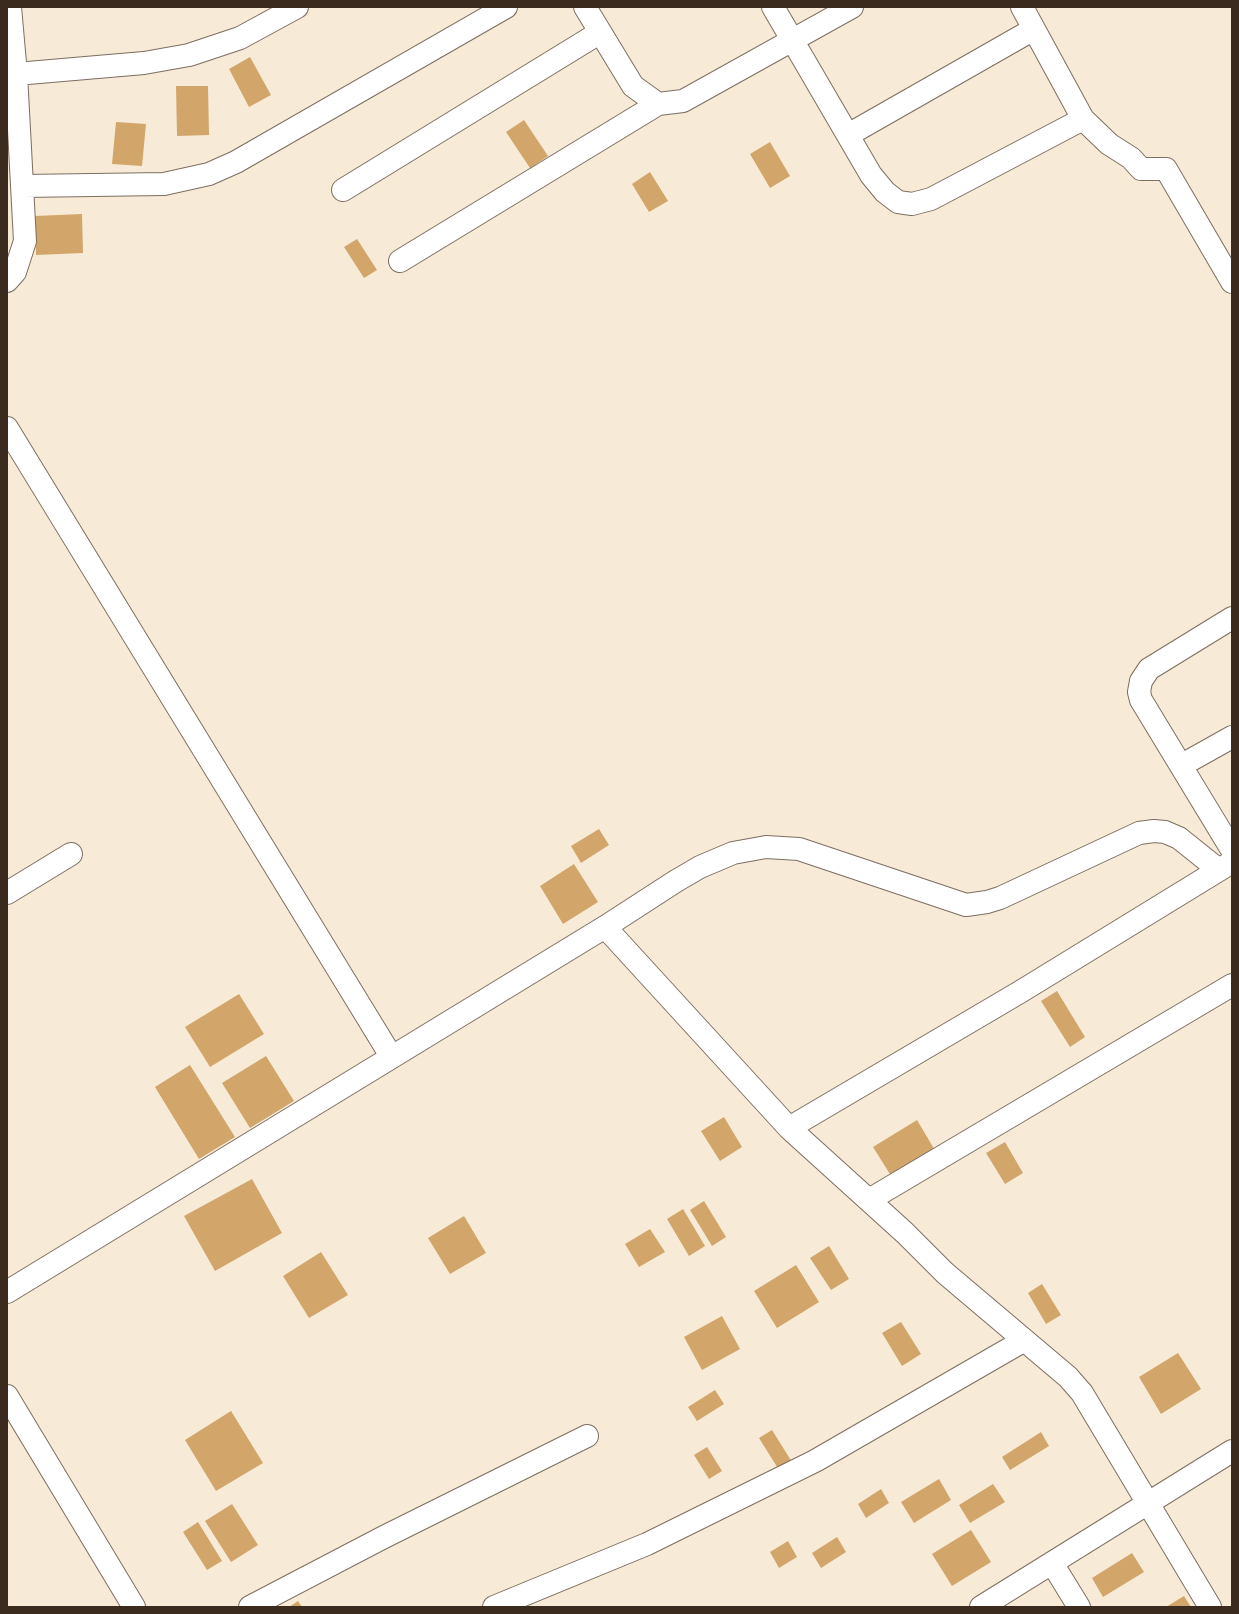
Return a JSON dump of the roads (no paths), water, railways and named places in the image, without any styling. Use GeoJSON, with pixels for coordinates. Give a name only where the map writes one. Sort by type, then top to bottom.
{"type":"FeatureCollection","features":[{"type":"Feature","properties":{"kind":"street"},"geometry":{"type":"LineString","coordinates":[[7,282],[15,272],[25,241],[16,74],[10,7]]}},
{"type":"Feature","properties":{"kind":"street"},"geometry":{"type":"LineString","coordinates":[[16,74],[144,63],[189,55],[240,38],[297,7]]}},
{"type":"Feature","properties":{"kind":"street"},"geometry":{"type":"LineString","coordinates":[[22,186],[164,184],[209,174],[236,162],[506,7]]}},
{"type":"Feature","properties":{"kind":"street"},"geometry":{"type":"LineString","coordinates":[[584,7],[633,86],[658,104]]}},
{"type":"Feature","properties":{"kind":"street"},"geometry":{"type":"LineString","coordinates":[[773,7],[871,175],[885,192],[898,202],[912,204],[931,199],[1083,119]]}},
{"type":"Feature","properties":{"kind":"street"},"geometry":{"type":"LineString","coordinates":[[400,261],[658,104],[683,101],[852,7]]}},
{"type":"Feature","properties":{"kind":"street"},"geometry":{"type":"LineString","coordinates":[[1022,7],[1083,119],[1108,144],[1131,158],[1141,169],[1166,169],[1232,282]]}},
{"type":"Feature","properties":{"kind":"street"},"geometry":{"type":"LineString","coordinates":[[848,135],[1034,29]]}},
{"type":"Feature","properties":{"kind":"street"},"geometry":{"type":"LineString","coordinates":[[343,190],[599,33]]}},
{"type":"Feature","properties":{"kind":"street"},"geometry":{"type":"LineString","coordinates":[[7,428],[391,1056]]}},
{"type":"Feature","properties":{"kind":"street"},"geometry":{"type":"LineString","coordinates":[[1232,618],[1149,669],[1141,681],[1139,692],[1142,700],[1232,850]]}},
{"type":"Feature","properties":{"kind":"street"},"geometry":{"type":"LineString","coordinates":[[1182,765],[1232,737]]}},
{"type":"Feature","properties":{"kind":"street"},"geometry":{"type":"LineString","coordinates":[[7,1292],[391,1056],[605,927],[700,867],[733,853],[766,847],[799,849],[966,905],[987,902],[1000,898],[1139,834],[1154,831],[1165,832],[1179,838],[1225,866],[1020,992],[789,1128]]}},
{"type":"Feature","properties":{"kind":"street"},"geometry":{"type":"LineString","coordinates":[[7,893],[71,854]]}},
{"type":"Feature","properties":{"kind":"street"},"geometry":{"type":"LineString","coordinates":[[605,927],[789,1128],[869,1200],[944,1273],[1023,1341],[1068,1377],[1082,1393],[1210,1607]]}},
{"type":"Feature","properties":{"kind":"street"},"geometry":{"type":"LineString","coordinates":[[869,1200],[1232,985]]}},
{"type":"Feature","properties":{"kind":"street"},"geometry":{"type":"LineString","coordinates":[[494,1607],[647,1544],[815,1461],[1023,1341]]}},
{"type":"Feature","properties":{"kind":"street"},"geometry":{"type":"LineString","coordinates":[[7,1396],[134,1607]]}},
{"type":"Feature","properties":{"kind":"street"},"geometry":{"type":"LineString","coordinates":[[250,1607],[384,1537],[587,1436]]}},
{"type":"Feature","properties":{"kind":"street"},"geometry":{"type":"LineString","coordinates":[[981,1607],[1232,1451]]}},
{"type":"Feature","properties":{"kind":"street"},"geometry":{"type":"LineString","coordinates":[[1052,1563],[1079,1607]]}}]}
